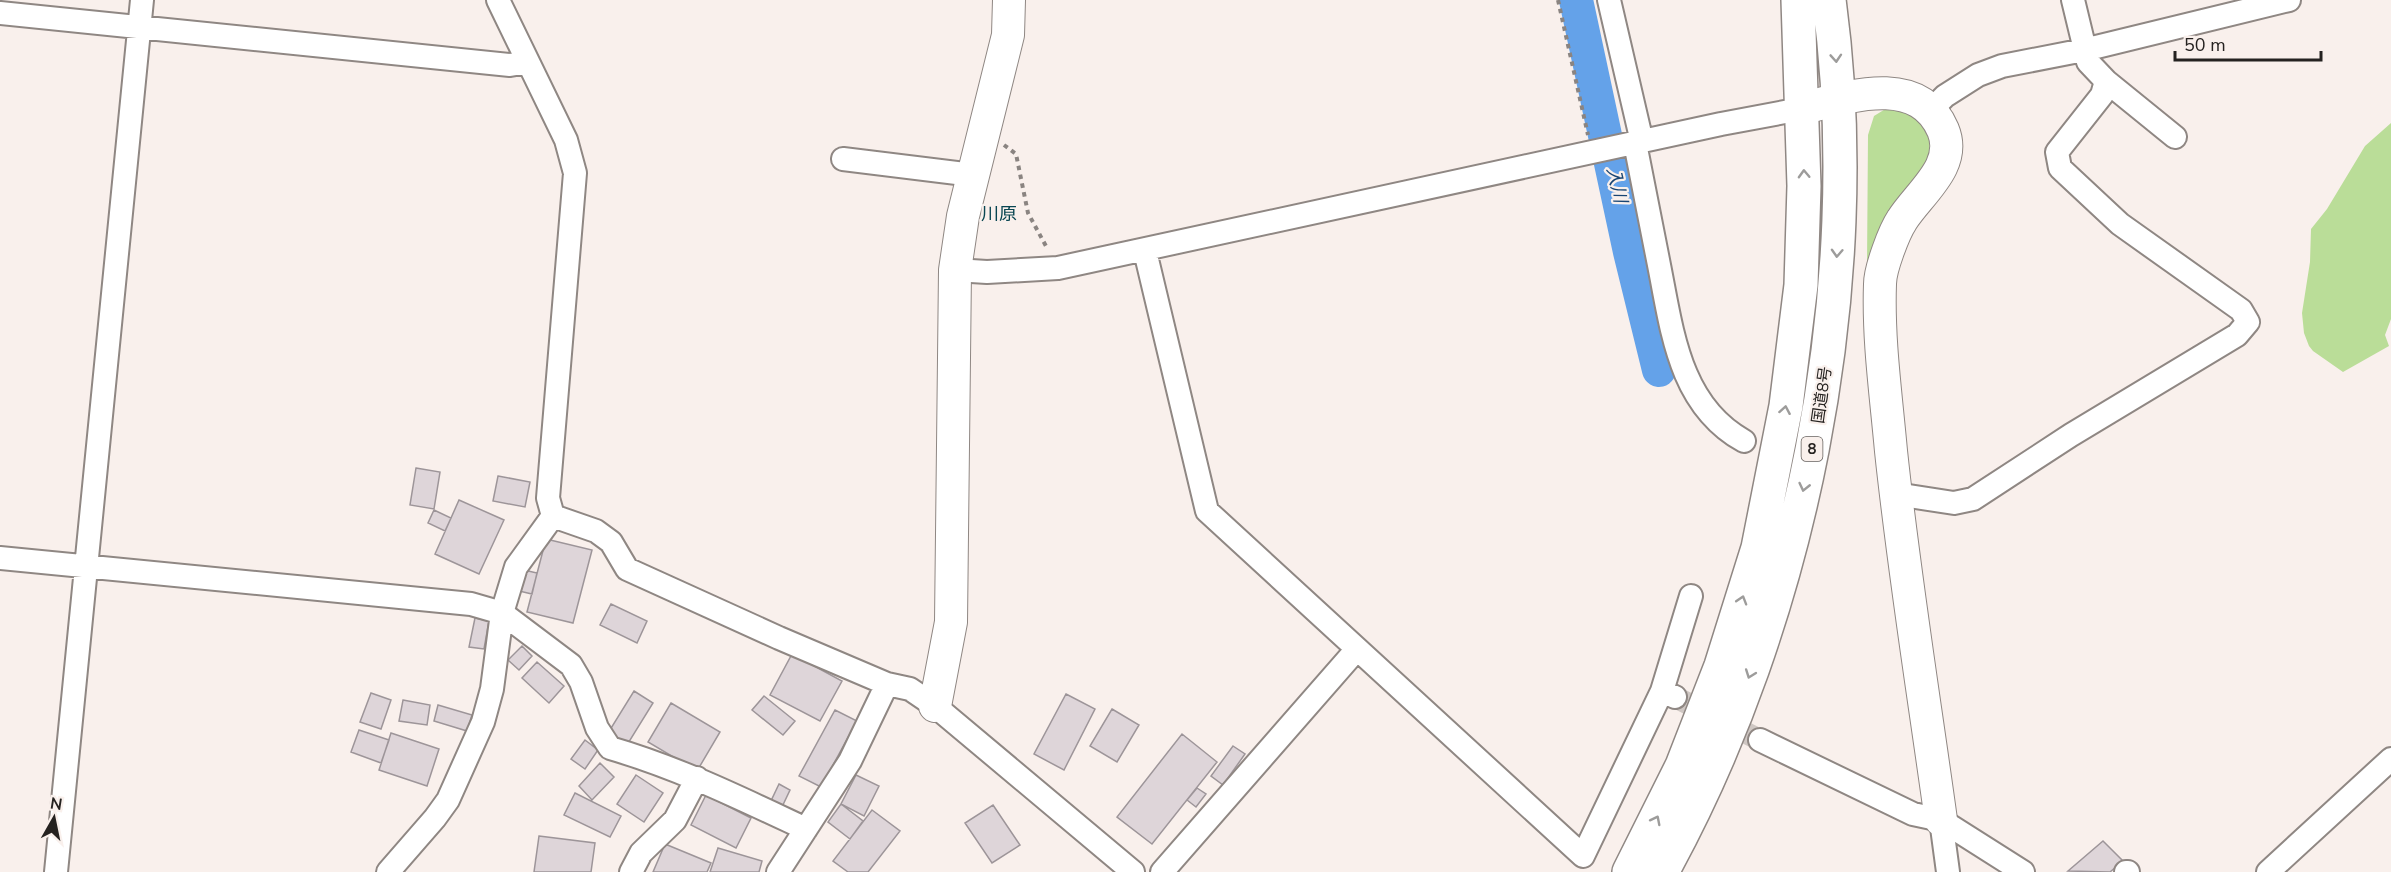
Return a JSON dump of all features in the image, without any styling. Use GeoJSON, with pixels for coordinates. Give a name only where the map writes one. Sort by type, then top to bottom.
{"type":"FeatureCollection","features":[{"type":"Feature","properties":{"kind":"highway","name":"国道8号"},"geometry":{"type":"LineString","coordinates":[[1629,872],[1682,766],[1721,666],[1758,548],[1786,406],[1801,285],[1804,186],[1798,0]]}},
{"type":"Feature","properties":{"kind":"highway","name":"国道8号"},"geometry":{"type":"LineString","coordinates":[[1662,872],[1683,836],[1721,750],[1751,671],[1784,567],[1806,483],[1820,412],[1835,280],[1840,189],[1839,99],[1829,0]]}},
{"type":"Feature","properties":{"kind":"street"},"geometry":{"type":"LineString","coordinates":[[56,872],[142,0]]}},
{"type":"Feature","properties":{"kind":"street"},"geometry":{"type":"LineString","coordinates":[[388,872],[442,809],[483,722],[492,689],[502,613],[516,567],[553,516],[549,498],[575,173],[566,140],[498,0]]}},
{"type":"Feature","properties":{"kind":"street"},"geometry":{"type":"LineString","coordinates":[[935,706],[951,622],[955,270],[963,216],[1008,35],[1009,0]]}},
{"type":"Feature","properties":{"kind":"street"},"geometry":{"type":"LineString","coordinates":[[1610,0],[1639,142],[1668,320],[1681,366],[1701,401],[1726,430],[1744,441]]}},
{"type":"Feature","properties":{"kind":"street"},"geometry":{"type":"LineString","coordinates":[[2073,0],[2088,62],[2106,81],[2175,137]]}},
{"type":"Feature","properties":{"kind":"street"},"geometry":{"type":"LineString","coordinates":[[1931,110],[1945,96],[1978,75],[2002,66],[2084,50],[2289,0]]}},
{"type":"Feature","properties":{"kind":"street"},"geometry":{"type":"LineString","coordinates":[[0,13],[510,65],[528,62]]}},
{"type":"Feature","properties":{"kind":"street"},"geometry":{"type":"LineString","coordinates":[[1896,494],[1954,503],[1973,499],[2071,435],[2237,335],[2248,322],[2241,310],[2120,224],[2060,168],[2056,152],[2102,95],[2106,81]]}},
{"type":"Feature","properties":{"kind":"street"},"geometry":{"type":"LineString","coordinates":[[955,270],[987,272],[1058,268],[1802,109],[1864,93],[1910,96],[1931,110],[1943,131],[1946,151],[1941,169],[1901,221],[1880,277],[1879,327],[1896,494],[1948,872]]}},
{"type":"Feature","properties":{"kind":"street"},"geometry":{"type":"LineString","coordinates":[[843,159],[973,176]]}},
{"type":"Feature","properties":{"kind":"street"},"geometry":{"type":"LineString","coordinates":[[1145,251],[1207,511],[1583,856],[1668,694],[1691,596]]}},
{"type":"Feature","properties":{"kind":"street"},"geometry":{"type":"LineString","coordinates":[[553,516],[596,531],[611,542],[627,569],[769,634],[887,684],[909,689],[935,706],[1133,872]]}},
{"type":"Feature","properties":{"kind":"street"},"geometry":{"type":"LineString","coordinates":[[0,558],[471,604],[502,613],[571,665],[581,682],[597,728],[610,748],[651,760],[697,778],[806,829]]}},
{"type":"Feature","properties":{"kind":"street"},"geometry":{"type":"LineString","coordinates":[[1162,872],[1357,649]]}},
{"type":"Feature","properties":{"kind":"street"},"geometry":{"type":"LineString","coordinates":[[778,872],[850,761],[887,684]]}},
{"type":"Feature","properties":{"kind":"street"},"geometry":{"type":"LineString","coordinates":[[1760,740],[1913,814],[1941,820],[2023,872]]}},
{"type":"Feature","properties":{"kind":"street"},"geometry":{"type":"LineString","coordinates":[[2268,872],[2391,759]]}},
{"type":"Feature","properties":{"kind":"street"},"geometry":{"type":"LineString","coordinates":[[631,872],[641,853],[675,820],[697,778]]}},
{"type":"Feature","properties":{"kind":"path"},"geometry":{"type":"LineString","coordinates":[[1558,0],[1592,153]]}},
{"type":"Feature","properties":{"kind":"path"},"geometry":{"type":"LineString","coordinates":[[984,131],[1016,154],[1028,213],[1058,268]]}},
{"type":"Feature","properties":{"kind":"green space"},"geometry":{"type":"Polygon","coordinates":[[[1887,108],[1913,113],[1929,136],[1930,152],[1925,171],[1892,207],[1867,265],[1868,135],[1874,116],[1887,108]]]}},
{"type":"Feature","properties":{"kind":"green space"},"geometry":{"type":"Polygon","coordinates":[[[2391,123],[2391,319],[2385,335],[2389,346],[2343,372],[2313,351],[2304,333],[2302,313],[2310,262],[2311,229],[2327,209],[2365,146],[2391,123]]]}},
{"type":"Feature","properties":{"kind":"building"},"geometry":{"type":"Polygon","coordinates":[[[416,468],[440,472],[434,509],[410,505],[416,468]]]}},
{"type":"Feature","properties":{"kind":"building"},"geometry":{"type":"Polygon","coordinates":[[[498,476],[530,482],[525,507],[493,501],[498,476]]]}},
{"type":"Feature","properties":{"kind":"building"},"geometry":{"type":"Polygon","coordinates":[[[459,500],[504,520],[479,574],[435,554],[459,500]]]}},
{"type":"Feature","properties":{"kind":"building"},"geometry":{"type":"Polygon","coordinates":[[[434,510],[451,518],[445,531],[428,523],[434,510]]]}},
{"type":"Feature","properties":{"kind":"building"},"geometry":{"type":"Polygon","coordinates":[[[546,539],[592,550],[573,623],[527,612],[546,539]]]}},
{"type":"Feature","properties":{"kind":"building"},"geometry":{"type":"Polygon","coordinates":[[[524,570],[537,573],[532,594],[519,591],[524,570]]]}},
{"type":"Feature","properties":{"kind":"building"},"geometry":{"type":"Polygon","coordinates":[[[611,604],[647,621],[637,643],[600,625],[611,604]]]}},
{"type":"Feature","properties":{"kind":"building"},"geometry":{"type":"Polygon","coordinates":[[[475,618],[489,621],[484,649],[469,647],[475,618]]]}},
{"type":"Feature","properties":{"kind":"building"},"geometry":{"type":"Polygon","coordinates":[[[522,646],[532,656],[519,670],[508,660],[522,646]]]}},
{"type":"Feature","properties":{"kind":"building"},"geometry":{"type":"Polygon","coordinates":[[[792,654],[842,681],[820,721],[770,695],[792,654]]]}},
{"type":"Feature","properties":{"kind":"building"},"geometry":{"type":"Polygon","coordinates":[[[537,662],[564,686],[549,703],[522,678],[537,662]]]}},
{"type":"Feature","properties":{"kind":"building"},"geometry":{"type":"Polygon","coordinates":[[[634,691],[653,703],[627,745],[608,733],[634,691]]]}},
{"type":"Feature","properties":{"kind":"building"},"geometry":{"type":"Polygon","coordinates":[[[371,693],[391,700],[381,729],[360,722],[371,693]]]}},
{"type":"Feature","properties":{"kind":"building"},"geometry":{"type":"Polygon","coordinates":[[[1066,694],[1095,709],[1064,770],[1034,754],[1066,694]]]}},
{"type":"Feature","properties":{"kind":"building"},"geometry":{"type":"Polygon","coordinates":[[[764,696],[795,721],[783,735],[752,710],[764,696]]]}},
{"type":"Feature","properties":{"kind":"building"},"geometry":{"type":"Polygon","coordinates":[[[403,700],[430,705],[427,725],[399,721],[403,700]]]}},
{"type":"Feature","properties":{"kind":"building"},"geometry":{"type":"Polygon","coordinates":[[[671,703],[720,732],[697,771],[648,742],[671,703]]]}},
{"type":"Feature","properties":{"kind":"building"},"geometry":{"type":"Polygon","coordinates":[[[438,705],[472,715],[467,731],[434,721],[438,705]]]}},
{"type":"Feature","properties":{"kind":"building"},"geometry":{"type":"Polygon","coordinates":[[[1112,709],[1139,725],[1117,762],[1090,746],[1112,709]]]}},
{"type":"Feature","properties":{"kind":"building"},"geometry":{"type":"Polygon","coordinates":[[[835,710],[857,721],[821,787],[799,776],[835,710]]]}},
{"type":"Feature","properties":{"kind":"building"},"geometry":{"type":"Polygon","coordinates":[[[359,730],[389,740],[381,763],[351,752],[359,730]]]}},
{"type":"Feature","properties":{"kind":"building"},"geometry":{"type":"Polygon","coordinates":[[[391,733],[439,749],[427,786],[379,770],[391,733]]]}},
{"type":"Feature","properties":{"kind":"building"},"geometry":{"type":"Polygon","coordinates":[[[1182,734],[1217,762],[1152,844],[1117,817],[1182,734]]]}},
{"type":"Feature","properties":{"kind":"building"},"geometry":{"type":"Polygon","coordinates":[[[585,740],[598,750],[585,769],[571,759],[585,740]]]}},
{"type":"Feature","properties":{"kind":"building"},"geometry":{"type":"Polygon","coordinates":[[[1233,746],[1245,754],[1223,785],[1211,776],[1233,746]]]}},
{"type":"Feature","properties":{"kind":"building"},"geometry":{"type":"Polygon","coordinates":[[[600,763],[614,777],[592,800],[579,786],[600,763]]]}},
{"type":"Feature","properties":{"kind":"building"},"geometry":{"type":"Polygon","coordinates":[[[636,775],[663,793],[644,822],[617,804],[636,775]]]}},
{"type":"Feature","properties":{"kind":"building"},"geometry":{"type":"Polygon","coordinates":[[[856,775],[879,786],[864,816],[841,804],[856,775]]]}},
{"type":"Feature","properties":{"kind":"building"},"geometry":{"type":"Polygon","coordinates":[[[779,784],[790,790],[781,809],[770,803],[779,784]]]}},
{"type":"Feature","properties":{"kind":"building"},"geometry":{"type":"Polygon","coordinates":[[[1197,788],[1206,794],[1196,807],[1187,800],[1197,788]]]}},
{"type":"Feature","properties":{"kind":"building"},"geometry":{"type":"Polygon","coordinates":[[[575,793],[621,816],[610,837],[564,815],[575,793]]]}},
{"type":"Feature","properties":{"kind":"building"},"geometry":{"type":"Polygon","coordinates":[[[706,795],[751,818],[736,848],[691,825],[706,795]]]}},
{"type":"Feature","properties":{"kind":"building"},"geometry":{"type":"Polygon","coordinates":[[[841,804],[863,821],[850,839],[828,822],[841,804]]]}},
{"type":"Feature","properties":{"kind":"building"},"geometry":{"type":"Polygon","coordinates":[[[993,805],[1020,845],[992,863],[965,823],[993,805]]]}},
{"type":"Feature","properties":{"kind":"building"},"geometry":{"type":"Polygon","coordinates":[[[872,810],[900,831],[868,872],[848,872],[833,861],[872,810]]]}},
{"type":"Feature","properties":{"kind":"building"},"geometry":{"type":"Polygon","coordinates":[[[539,836],[595,843],[591,872],[534,872],[539,836]]]}},
{"type":"Feature","properties":{"kind":"building"},"geometry":{"type":"Polygon","coordinates":[[[2103,841],[2123,861],[2110,872],[2068,871],[2103,841]]]}},
{"type":"Feature","properties":{"kind":"building"},"geometry":{"type":"Polygon","coordinates":[[[665,844],[711,863],[707,872],[653,872],[665,844]]]}},
{"type":"Feature","properties":{"kind":"building"},"geometry":{"type":"Polygon","coordinates":[[[718,848],[762,861],[759,872],[710,872],[718,848]]]}},
{"type":"Feature","properties":{"kind":"waterway","name":"入川"},"geometry":{"type":"LineString","coordinates":[[1576,0],[1630,252],[1659,370]]}},
{"type":"Feature","properties":{"kind":"tunnel"},"geometry":{"type":"LineString","coordinates":[[1675,697],[1760,740]]}},
{"type":"Feature","properties":{"kind":"district","name":"川原"},"geometry":{"type":"Point","coordinates":[999,214]}}]}
